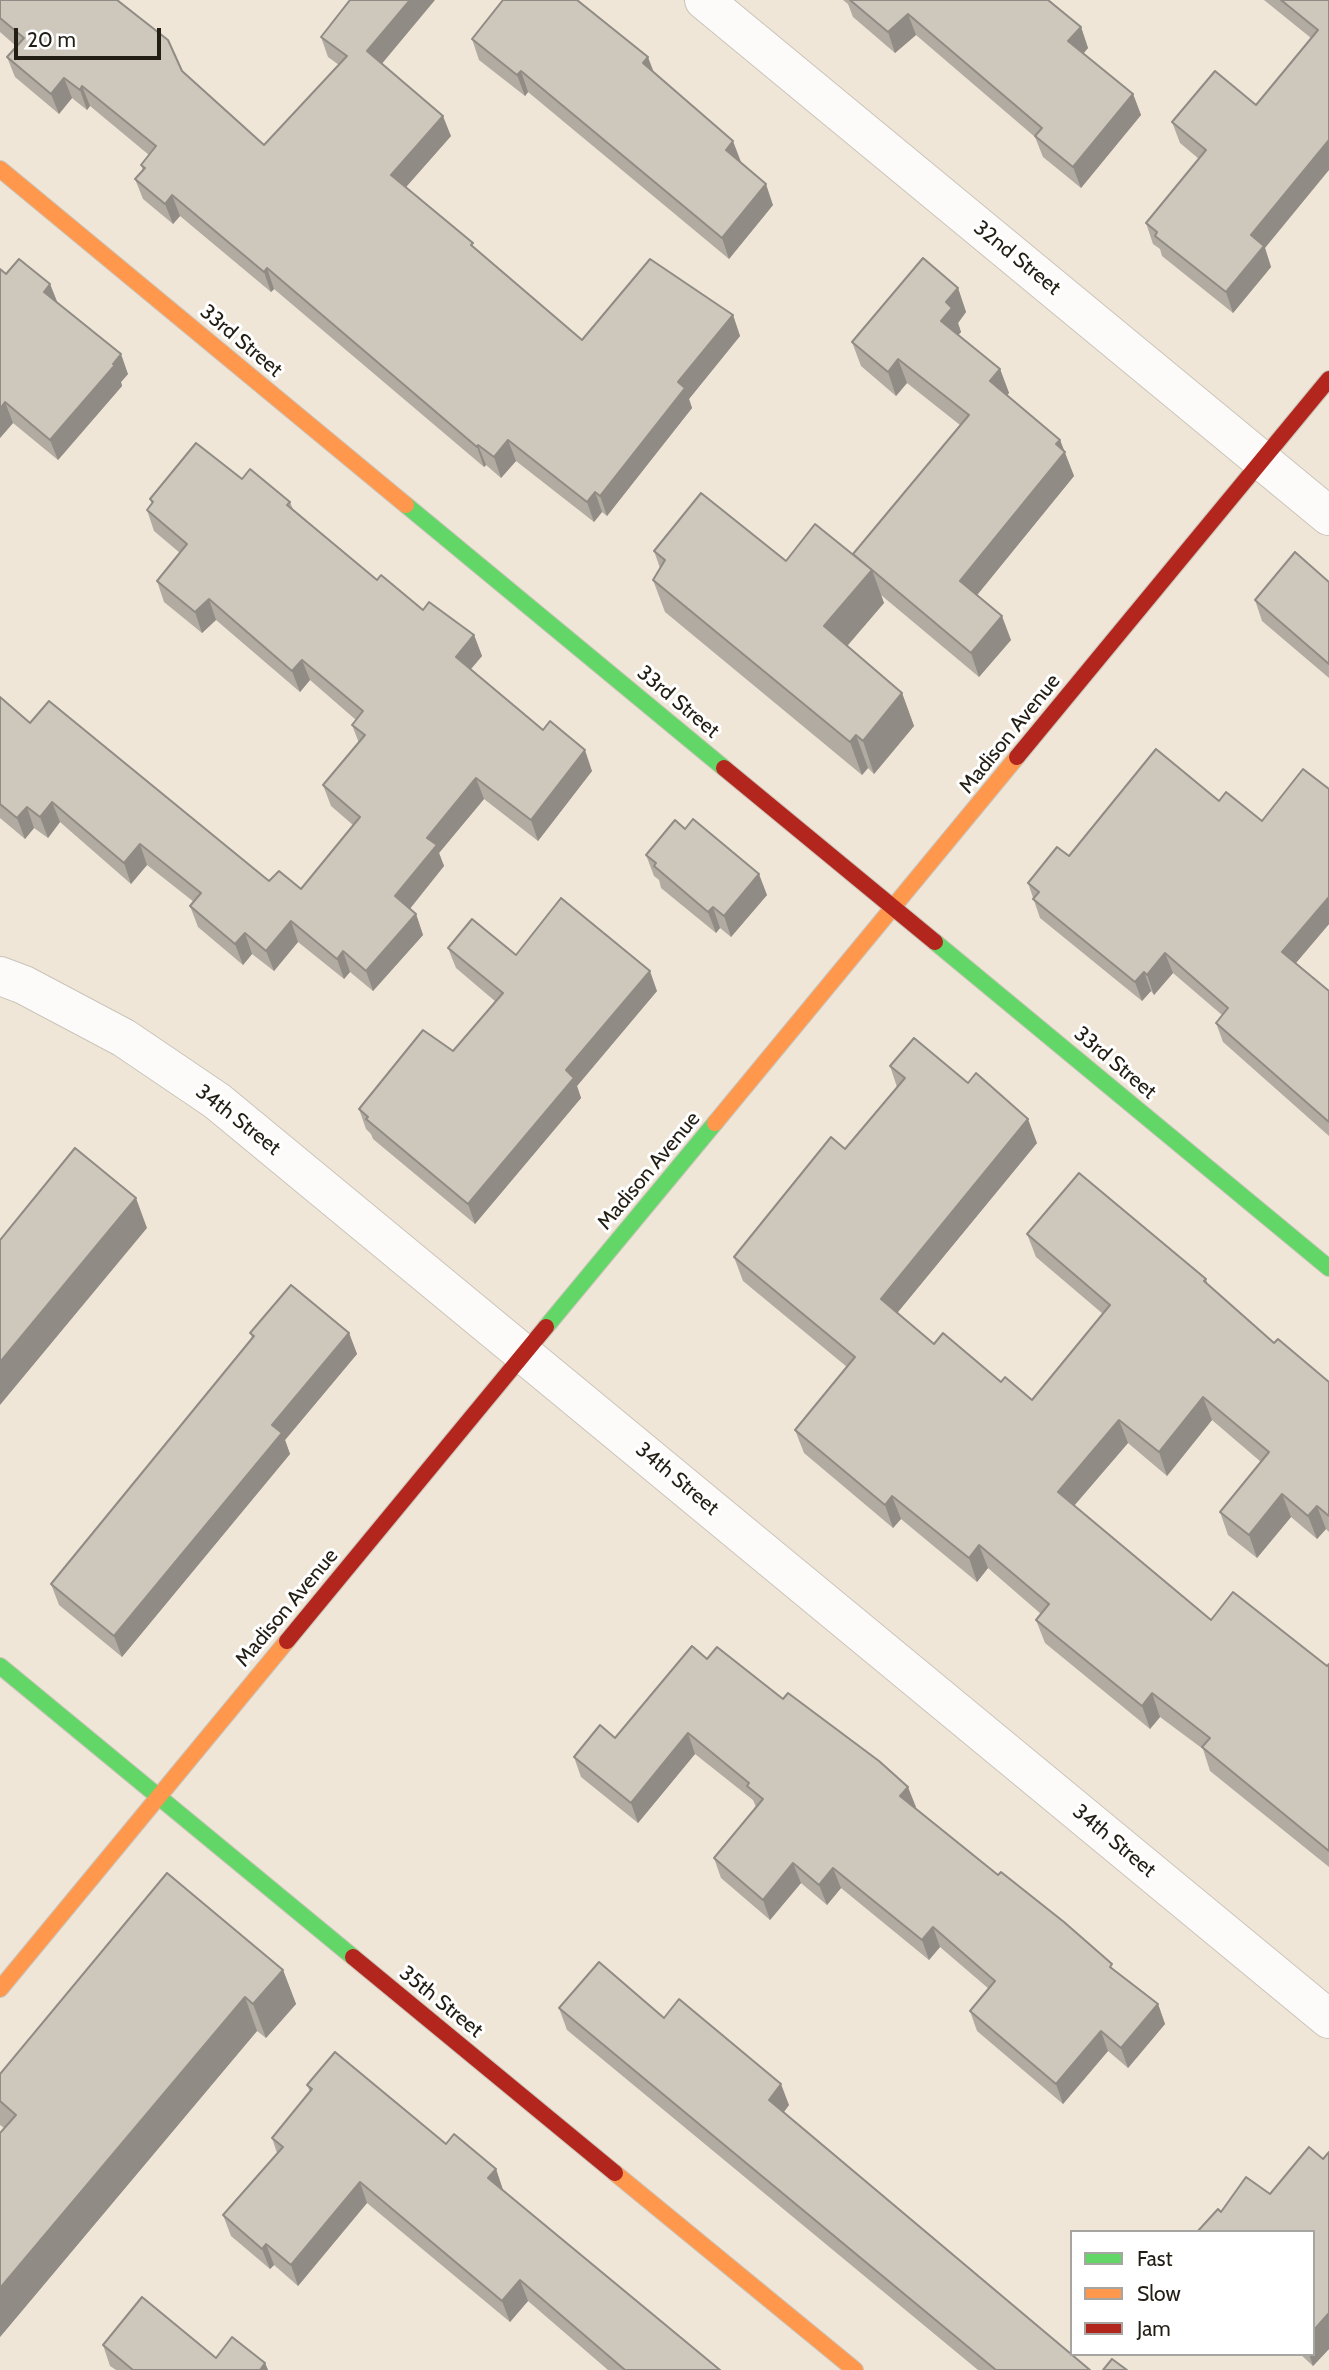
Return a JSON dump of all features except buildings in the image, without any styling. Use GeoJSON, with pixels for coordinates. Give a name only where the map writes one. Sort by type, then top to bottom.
{"type":"FeatureCollection","features":[{"type":"Feature","properties":{"kind":"street","name":"32nd Street"},"geometry":{"type":"LineString","coordinates":[[704,0],[1329,516]]}},
{"type":"Feature","properties":{"kind":"street","name":"33rd Street"},"geometry":{"type":"LineString","coordinates":[[0,169],[1329,1268]]}},
{"type":"Feature","properties":{"kind":"street","name":"Madison Avenue"},"geometry":{"type":"LineString","coordinates":[[0,1989],[1329,379]]}},
{"type":"Feature","properties":{"kind":"street","name":"34th Street"},"geometry":{"type":"LineString","coordinates":[[0,976],[24,985],[124,1038],[217,1101],[1329,2019]]}},
{"type":"Feature","properties":{"kind":"street","name":"35th Street"},"geometry":{"type":"LineString","coordinates":[[0,1666],[855,2370]]}},
{"type":"Feature","properties":{"kind":"traffic: fast"},"geometry":{"type":"LineString","coordinates":[[406,505],[724,768]]}},
{"type":"Feature","properties":{"kind":"traffic: fast"},"geometry":{"type":"LineString","coordinates":[[935,942],[1329,1268]]}},
{"type":"Feature","properties":{"kind":"traffic: fast"},"geometry":{"type":"LineString","coordinates":[[546,1327],[715,1123]]}},
{"type":"Feature","properties":{"kind":"traffic: fast"},"geometry":{"type":"LineString","coordinates":[[0,1666],[353,1957]]}},
{"type":"Feature","properties":{"kind":"traffic: slow"},"geometry":{"type":"LineString","coordinates":[[0,169],[406,505]]}},
{"type":"Feature","properties":{"kind":"traffic: slow"},"geometry":{"type":"LineString","coordinates":[[715,1123],[1017,757]]}},
{"type":"Feature","properties":{"kind":"traffic: slow"},"geometry":{"type":"LineString","coordinates":[[0,1989],[287,1641]]}},
{"type":"Feature","properties":{"kind":"traffic: slow"},"geometry":{"type":"LineString","coordinates":[[615,2173],[855,2370]]}},
{"type":"Feature","properties":{"kind":"traffic: jam"},"geometry":{"type":"LineString","coordinates":[[1017,757],[1329,379]]}},
{"type":"Feature","properties":{"kind":"traffic: jam"},"geometry":{"type":"LineString","coordinates":[[724,768],[935,942]]}},
{"type":"Feature","properties":{"kind":"traffic: jam"},"geometry":{"type":"LineString","coordinates":[[287,1641],[546,1327]]}},
{"type":"Feature","properties":{"kind":"traffic: jam"},"geometry":{"type":"LineString","coordinates":[[353,1957],[615,2173]]}}]}
